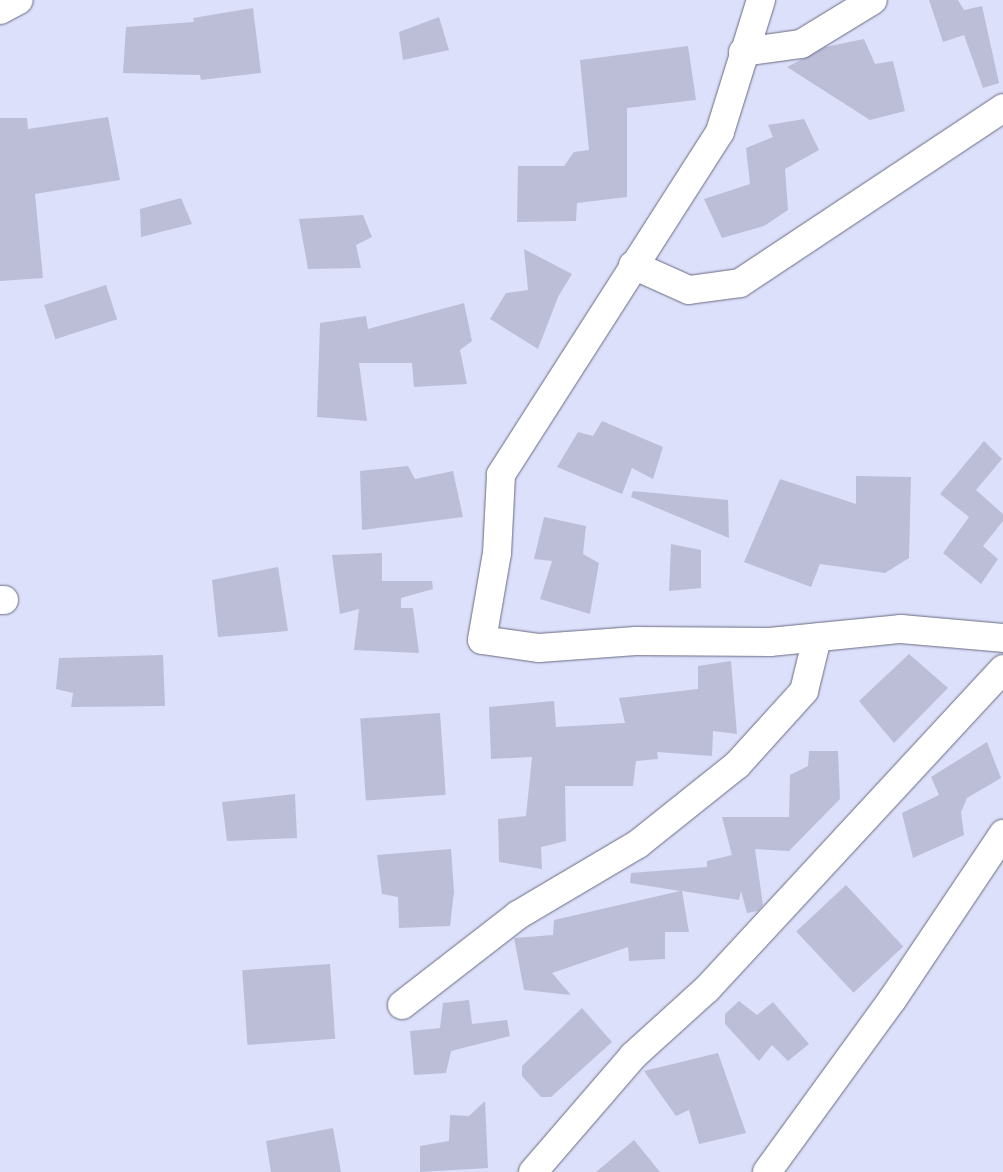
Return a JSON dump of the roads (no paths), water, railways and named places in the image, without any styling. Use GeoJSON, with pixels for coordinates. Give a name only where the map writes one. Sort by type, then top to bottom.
{"type":"FeatureCollection","features":[{"type":"Feature","properties":{"kind":"street"},"geometry":{"type":"LineString","coordinates":[[0,10],[19,0]]}},
{"type":"Feature","properties":{"kind":"street"},"geometry":{"type":"LineString","coordinates":[[761,0],[743,52],[720,132],[633,265],[501,475],[497,553],[482,640],[539,648],[817,638],[901,629],[1003,638]]}},
{"type":"Feature","properties":{"kind":"street"},"geometry":{"type":"LineString","coordinates":[[743,52],[801,44],[873,0]]}},
{"type":"Feature","properties":{"kind":"street"},"geometry":{"type":"LineString","coordinates":[[633,265],[689,290],[740,283],[1003,108]]}},
{"type":"Feature","properties":{"kind":"street"},"geometry":{"type":"LineString","coordinates":[[402,1004],[518,915],[638,844],[737,764],[804,691],[817,638]]}},
{"type":"Feature","properties":{"kind":"street"},"geometry":{"type":"LineString","coordinates":[[533,1172],[633,1056],[707,989],[1003,669]]}},
{"type":"Feature","properties":{"kind":"street"},"geometry":{"type":"LineString","coordinates":[[767,1172],[892,1000],[1003,834]]}}]}
